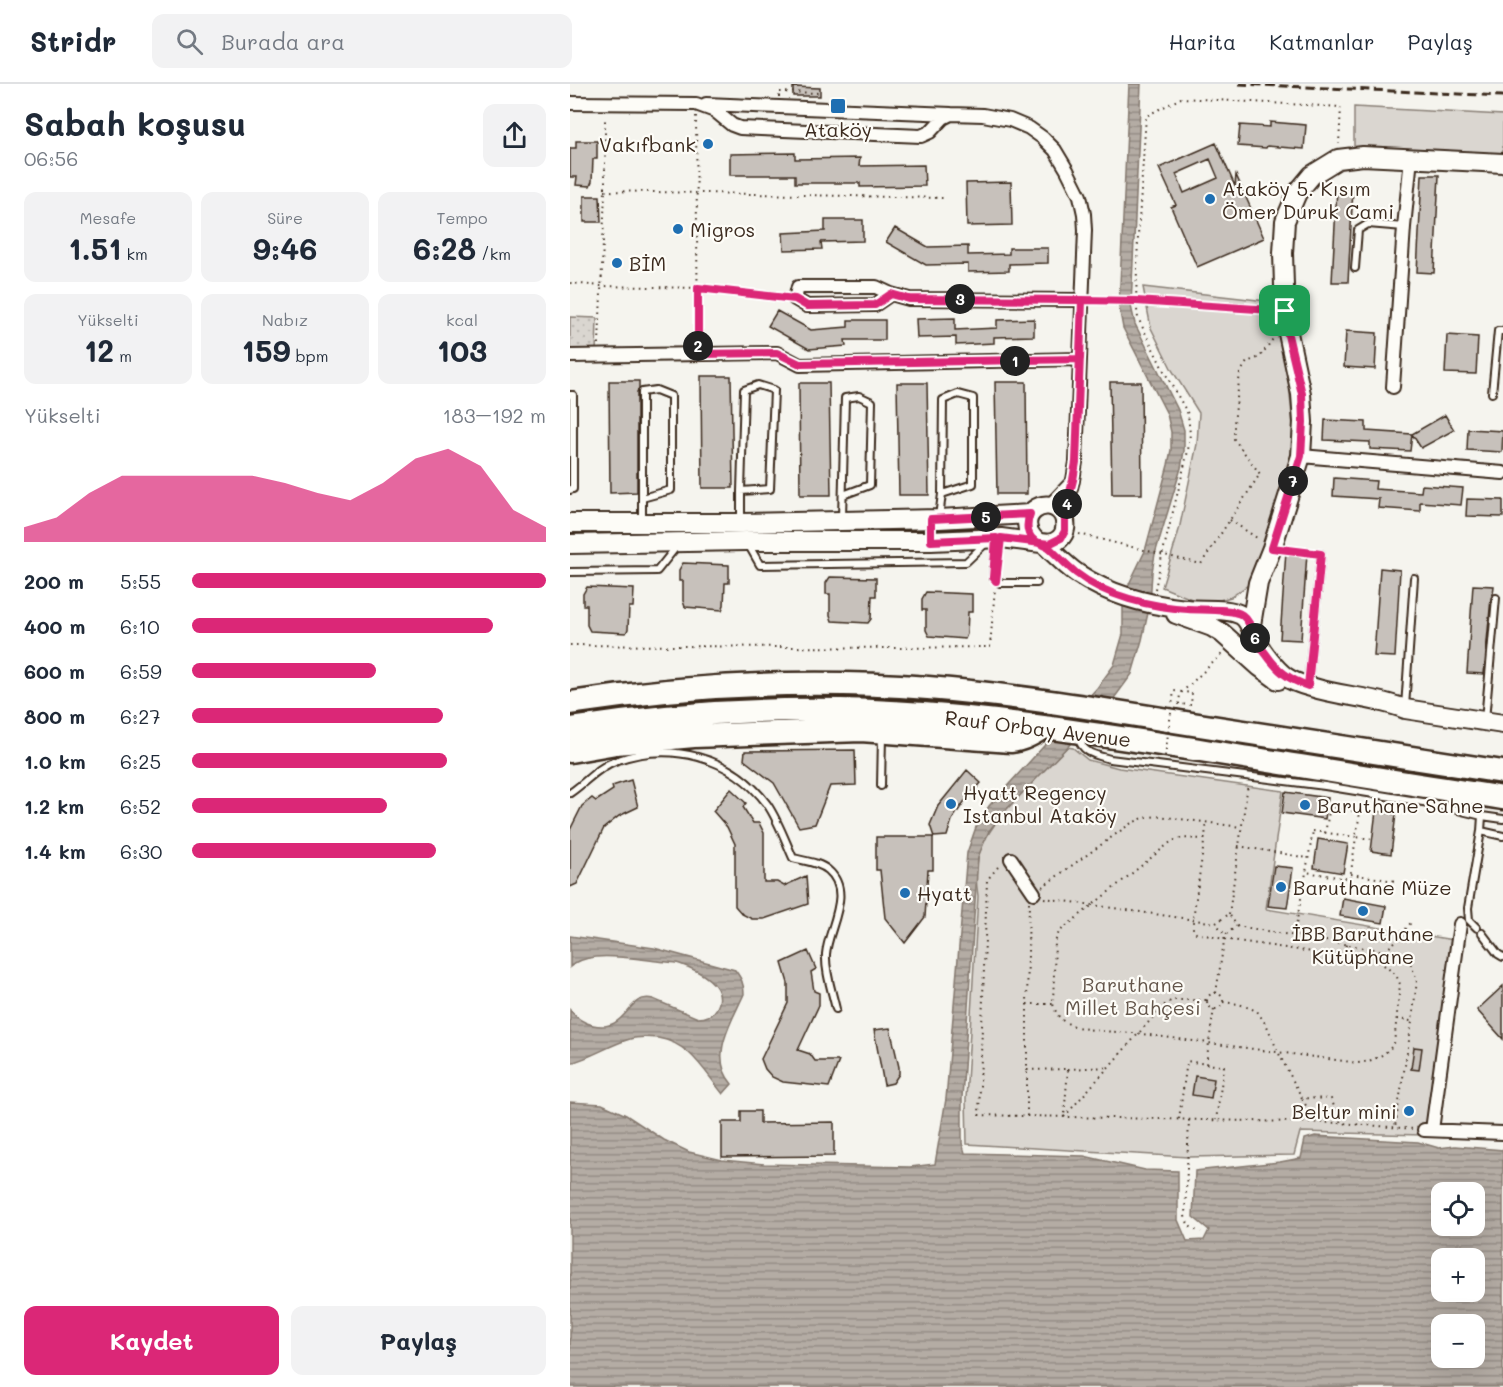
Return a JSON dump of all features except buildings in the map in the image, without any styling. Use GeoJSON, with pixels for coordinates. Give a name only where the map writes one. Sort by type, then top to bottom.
{"type":"FeatureCollection","features":[{"type":"Feature","properties":{"kind":"highway","name":"Rauf Orbay Avenue"},"geometry":{"type":"LineString","coordinates":[[570,703],[674,690],[765,685],[928,688],[1050,702],[1503,772]]}},
{"type":"Feature","properties":{"kind":"highway","name":"Rauf Orbay Avenue"},"geometry":{"type":"LineString","coordinates":[[570,729],[704,714],[825,710],[922,714],[1111,736],[1503,798]]}},
{"type":"Feature","properties":{"kind":"highway"},"geometry":{"type":"LineString","coordinates":[[570,751],[615,743],[718,735],[861,730],[1011,741],[1027,737],[1044,727]]}},
{"type":"Feature","properties":{"kind":"highway"},"geometry":{"type":"LineString","coordinates":[[570,734],[585,737],[630,735],[656,740]]}},
{"type":"Feature","properties":{"kind":"street"},"geometry":{"type":"LineString","coordinates":[[570,103],[696,104],[983,115],[1010,120],[1029,128],[1043,138],[1055,150],[1080,196],[1085,230],[1076,462],[1073,480],[1053,529]]}},
{"type":"Feature","properties":{"kind":"street"},"geometry":{"type":"LineString","coordinates":[[696,104],[715,111],[732,125],[741,128],[921,136],[930,132],[943,118],[951,114]]}},
{"type":"Feature","properties":{"kind":"street"},"geometry":{"type":"LineString","coordinates":[[1228,638],[1244,634],[1251,626],[1258,583],[1272,548],[1301,456],[1302,394],[1285,315],[1283,253],[1285,221],[1297,193],[1312,175],[1338,159],[1363,156],[1503,163]]}},
{"type":"Feature","properties":{"kind":"street"},"geometry":{"type":"LineString","coordinates":[[1393,387],[1411,158]]}},
{"type":"Feature","properties":{"kind":"street"},"geometry":{"type":"LineString","coordinates":[[891,294],[875,305],[807,306],[795,299],[798,287],[876,287],[909,299],[1082,300]]}},
{"type":"Feature","properties":{"kind":"street"},"geometry":{"type":"LineString","coordinates":[[570,356],[777,353],[800,364],[1080,359]]}},
{"type":"Feature","properties":{"kind":"street"},"geometry":{"type":"LineString","coordinates":[[1301,456],[1503,473]]}},
{"type":"Feature","properties":{"kind":"street"},"geometry":{"type":"LineString","coordinates":[[1053,529],[1028,532],[1027,520],[1038,507],[1053,529],[1077,574],[1098,585],[1125,597],[1150,604],[1243,615],[1251,626],[1256,641],[1286,677],[1325,692],[1390,703],[1405,709],[1503,724]]}},
{"type":"Feature","properties":{"kind":"street"},"geometry":{"type":"LineString","coordinates":[[570,544],[679,543],[738,532],[842,521],[1030,514]]}},
{"type":"Feature","properties":{"kind":"street"},"geometry":{"type":"LineString","coordinates":[[931,541],[935,519]]}},
{"type":"Feature","properties":{"kind":"street"},"geometry":{"type":"LineString","coordinates":[[570,523],[642,523],[738,532],[931,541],[994,538],[1053,529]]}},
{"type":"Feature","properties":{"kind":"street"},"geometry":{"type":"LineString","coordinates":[[1262,574],[1234,609],[1219,616],[1215,622],[1228,638],[1260,667],[1296,692],[1345,704],[1391,711],[1405,709]]}},
{"type":"Feature","properties":{"kind":"street"},"geometry":{"type":"LineString","coordinates":[[1150,604],[1212,627],[1228,638]]}},
{"type":"Feature","properties":{"kind":"street"},"geometry":{"type":"LineString","coordinates":[[1011,859],[1032,894]]}},
{"type":"Feature","properties":{"kind":"street"},"geometry":{"type":"LineString","coordinates":[[1460,924],[1428,1130],[1503,1133]]}},
{"type":"Feature","properties":{"kind":"lane"},"geometry":{"type":"LineString","coordinates":[[1355,268],[1358,230],[1368,224],[1404,227]]}},
{"type":"Feature","properties":{"kind":"lane"},"geometry":{"type":"LineString","coordinates":[[1492,393],[1498,331],[1503,331]]}},
{"type":"Feature","properties":{"kind":"lane"},"geometry":{"type":"LineString","coordinates":[[741,491],[771,489],[774,390],[758,385],[744,390],[738,532],[760,565],[966,562],[994,538]]}},
{"type":"Feature","properties":{"kind":"lane"},"geometry":{"type":"LineString","coordinates":[[642,498],[671,490],[671,396],[656,390],[642,392],[642,498],[642,523]]}},
{"type":"Feature","properties":{"kind":"lane"},"geometry":{"type":"LineString","coordinates":[[935,519],[942,494],[943,400],[958,394],[973,399],[973,484],[942,494]]}},
{"type":"Feature","properties":{"kind":"lane"},"geometry":{"type":"LineString","coordinates":[[570,395],[573,395],[573,489],[570,490]]}},
{"type":"Feature","properties":{"kind":"lane"},"geometry":{"type":"LineString","coordinates":[[842,521],[845,398],[859,396],[872,402],[870,485],[843,495]]}},
{"type":"Feature","properties":{"kind":"lane"},"geometry":{"type":"LineString","coordinates":[[994,538],[993,577],[996,581],[1000,583],[1037,583]]}},
{"type":"Feature","properties":{"kind":"lane"},"geometry":{"type":"LineString","coordinates":[[570,572],[657,571],[679,543]]}},
{"type":"Feature","properties":{"kind":"lane"},"geometry":{"type":"LineString","coordinates":[[1308,686],[1321,554]]}},
{"type":"Feature","properties":{"kind":"lane"},"geometry":{"type":"LineString","coordinates":[[1405,709],[1414,578]]}},
{"type":"Feature","properties":{"kind":"lane"},"geometry":{"type":"LineString","coordinates":[[1485,720],[1496,598]]}},
{"type":"Feature","properties":{"kind":"lane"},"geometry":{"type":"LineString","coordinates":[[881,786],[882,731]]}},
{"type":"Feature","properties":{"kind":"lane"},"geometry":{"type":"LineString","coordinates":[[1076,731],[1080,744],[1090,754],[1110,759],[1325,786],[1429,803],[1503,819]]}},
{"type":"Feature","properties":{"kind":"lane"},"geometry":{"type":"LineString","coordinates":[[570,793],[613,762],[651,753],[674,752],[701,757],[739,776],[767,805],[793,858],[828,870],[840,890],[840,903],[830,933],[826,959],[836,1009]]}},
{"type":"Feature","properties":{"kind":"lane"},"geometry":{"type":"LineString","coordinates":[[1482,816],[1468,908],[1469,920],[1503,957]]}},
{"type":"Feature","properties":{"kind":"lane"},"geometry":{"type":"LineString","coordinates":[[1481,831],[1503,836]]}},
{"type":"Feature","properties":{"kind":"path"},"geometry":{"type":"LineString","coordinates":[[793,92],[822,93]]}},
{"type":"Feature","properties":{"kind":"path"},"geometry":{"type":"LineString","coordinates":[[1150,604],[1188,451],[1190,434],[1188,414],[1138,318],[1135,301],[1146,116],[1181,98],[1341,107],[1338,159]]}},
{"type":"Feature","properties":{"kind":"path"},"geometry":{"type":"LineString","coordinates":[[599,356],[605,191],[605,104]]}},
{"type":"Feature","properties":{"kind":"path"},"geometry":{"type":"LineString","coordinates":[[696,104],[698,354]]}},
{"type":"Feature","properties":{"kind":"path"},"geometry":{"type":"LineString","coordinates":[[605,191],[946,198]]}},
{"type":"Feature","properties":{"kind":"path"},"geometry":{"type":"LineString","coordinates":[[570,284],[698,288],[795,299]]}},
{"type":"Feature","properties":{"kind":"path"},"geometry":{"type":"LineString","coordinates":[[1053,529],[1201,564],[1260,474],[1234,439],[1240,373],[1247,362],[1260,357],[1285,315],[1135,301],[1082,300]]}},
{"type":"Feature","properties":{"kind":"path"},"geometry":{"type":"LineString","coordinates":[[1230,520],[1272,548],[1321,554]]}},
{"type":"Feature","properties":{"kind":"path"},"geometry":{"type":"LineString","coordinates":[[570,645],[990,647],[996,581]]}},
{"type":"Feature","properties":{"kind":"path"},"geometry":{"type":"LineString","coordinates":[[1174,691],[1192,693],[1191,705],[1179,704],[1180,694],[1228,638]]}},
{"type":"Feature","properties":{"kind":"path"},"geometry":{"type":"LineString","coordinates":[[1174,691],[1180,694]]}},
{"type":"Feature","properties":{"kind":"path"},"geometry":{"type":"LineString","coordinates":[[1165,756],[1174,691]]}},
{"type":"Feature","properties":{"kind":"path"},"geometry":{"type":"LineString","coordinates":[[1216,923],[1228,914],[1249,776]]}},
{"type":"Feature","properties":{"kind":"path"},"geometry":{"type":"LineString","coordinates":[[1306,872],[1350,879],[1360,812],[1330,807],[1325,832]]}},
{"type":"Feature","properties":{"kind":"path"},"geometry":{"type":"LineString","coordinates":[[1032,894],[1130,824],[1143,818],[1158,816],[1241,827]]}},
{"type":"Feature","properties":{"kind":"path"},"geometry":{"type":"LineString","coordinates":[[1205,839],[1182,838],[1172,841],[1059,932],[1055,942],[1053,1004],[1059,1017],[1076,1027],[1358,1063],[1380,1057],[1388,1051],[1394,1044],[1400,984],[1396,975],[1380,962],[1196,933],[1193,929],[1193,919],[1205,839],[1207,822]]}},
{"type":"Feature","properties":{"kind":"path"},"geometry":{"type":"LineString","coordinates":[[1294,935],[1312,831],[1373,838]]}},
{"type":"Feature","properties":{"kind":"path"},"geometry":{"type":"LineString","coordinates":[[1238,846],[1308,858]]}},
{"type":"Feature","properties":{"kind":"path"},"geometry":{"type":"LineString","coordinates":[[998,867],[987,880],[979,1115],[1317,1122],[1428,1130]]}},
{"type":"Feature","properties":{"kind":"path"},"geometry":{"type":"LineString","coordinates":[[1351,874],[1395,881]]}},
{"type":"Feature","properties":{"kind":"path"},"geometry":{"type":"LineString","coordinates":[[1032,894],[1216,923],[1225,935]]}},
{"type":"Feature","properties":{"kind":"path"},"geometry":{"type":"LineString","coordinates":[[1027,1117],[1027,1004],[1032,894]]}},
{"type":"Feature","properties":{"kind":"path"},"geometry":{"type":"LineString","coordinates":[[1228,914],[1237,926],[1385,951],[1401,955],[1410,965],[1417,980],[1395,1127]]}},
{"type":"Feature","properties":{"kind":"path"},"geometry":{"type":"LineString","coordinates":[[1385,951],[1413,920]]}},
{"type":"Feature","properties":{"kind":"path"},"geometry":{"type":"LineString","coordinates":[[1216,993],[1225,935],[1237,926]]}},
{"type":"Feature","properties":{"kind":"path"},"geometry":{"type":"LineString","coordinates":[[1344,964],[1346,944]]}},
{"type":"Feature","properties":{"kind":"path"},"geometry":{"type":"LineString","coordinates":[[1207,1000],[1210,995],[1216,993]]}},
{"type":"Feature","properties":{"kind":"path"},"geometry":{"type":"LineString","coordinates":[[1216,993],[1221,996],[1223,1002]]}},
{"type":"Feature","properties":{"kind":"path"},"geometry":{"type":"LineString","coordinates":[[1064,1117],[1163,1006],[1172,1000],[1207,1000]]}},
{"type":"Feature","properties":{"kind":"path"},"geometry":{"type":"LineString","coordinates":[[1207,1000],[1214,1008],[1219,1008],[1223,1002]]}},
{"type":"Feature","properties":{"kind":"path"},"geometry":{"type":"LineString","coordinates":[[1223,1002],[1239,1004],[1257,1011],[1317,1122]]}},
{"type":"Feature","properties":{"kind":"path"},"geometry":{"type":"LineString","coordinates":[[1027,1004],[1053,1004]]}},
{"type":"Feature","properties":{"kind":"path"},"geometry":{"type":"LineString","coordinates":[[1206,1064],[1214,1008]]}},
{"type":"Feature","properties":{"kind":"path"},"geometry":{"type":"LineString","coordinates":[[1055,1021],[1059,1017]]}},
{"type":"Feature","properties":{"kind":"path"},"geometry":{"type":"LineString","coordinates":[[1397,1019],[1412,1022]]}},
{"type":"Feature","properties":{"kind":"path"},"geometry":{"type":"LineString","coordinates":[[1179,1119],[1187,1061],[1224,1066],[1216,1120]]}},
{"type":"Feature","properties":{"kind":"path"},"geometry":{"type":"LineString","coordinates":[[1027,1070],[1110,1067]]}},
{"type":"Feature","properties":{"kind":"path"},"geometry":{"type":"LineString","coordinates":[[1064,1117],[1068,1069]]}},
{"type":"Feature","properties":{"kind":"path"},"geometry":{"type":"LineString","coordinates":[[1302,1098],[1331,1099],[1341,1123]]}},
{"type":"Feature","properties":{"kind":"path"},"geometry":{"type":"LineString","coordinates":[[1189,1120],[1185,1216],[1193,1230],[1202,1232]]}},
{"type":"Feature","properties":{"kind":"green space"},"geometry":{"type":"Polygon","coordinates":[[[1354,107],[1503,115],[1503,156],[1354,148],[1354,107]]]}},
{"type":"Feature","properties":{"kind":"green space"},"geometry":{"type":"Polygon","coordinates":[[[1143,287],[1275,302],[1287,365],[1295,447],[1286,492],[1268,530],[1248,585],[1231,597],[1204,604],[1162,587],[1179,530],[1197,444],[1199,413],[1172,370],[1151,328],[1143,287]]]}},
{"type":"Feature","properties":{"kind":"green space"},"geometry":{"type":"Polygon","coordinates":[[[570,317],[597,318],[596,353],[570,353],[570,317]]]}},
{"type":"Feature","properties":{"kind":"green space","name":"Baruthane Millet Bahçesi"},"geometry":{"type":"Polygon","coordinates":[[[1067,747],[1073,748],[1088,760],[1119,768],[1283,791],[1266,909],[1454,940],[1431,1121],[1423,1135],[1300,1132],[1294,1155],[1188,1157],[967,1144],[966,1099],[978,896],[976,868],[978,859],[991,830],[1002,815],[1029,784],[1067,747]]]}},
{"type":"Feature","properties":{"kind":"shaded area"},"geometry":{"type":"Polygon","coordinates":[[[1129,84],[1141,84],[1131,306],[1135,324],[1178,410],[1184,430],[1184,451],[1155,554],[1150,604],[1132,674],[1112,701],[1004,812],[989,831],[978,857],[962,1098],[962,1143],[965,1153],[1084,1156],[1145,1170],[1178,1171],[1178,1220],[1187,1241],[1204,1240],[1209,1230],[1193,1217],[1195,1171],[1301,1158],[1305,1139],[1315,1136],[1418,1142],[1439,1148],[1455,1146],[1503,1150],[1503,1387],[570,1387],[570,1102],[602,1104],[626,1115],[664,1140],[689,1152],[722,1160],[764,1164],[910,1167],[935,1164],[946,1099],[967,853],[976,827],[989,806],[1097,688],[1114,665],[1123,634],[1125,597],[1145,551],[1168,465],[1171,432],[1167,414],[1123,328],[1119,307],[1129,84]]]}},
{"type":"Feature","properties":{"kind":"shaded area"},"geometry":{"type":"Polygon","coordinates":[[[570,936],[654,948],[735,970],[742,981],[744,994],[724,1039],[722,1062],[725,1073],[732,1084],[723,1094],[703,1067],[688,1052],[669,1041],[658,1038],[630,1039],[570,1063],[570,1010],[586,1023],[605,1026],[621,1018],[632,1006],[644,998],[653,999],[698,1018],[713,1013],[720,1000],[719,992],[709,980],[695,970],[677,963],[626,957],[593,957],[570,967],[570,936]]]}},
{"type":"Feature","properties":{"kind":"railway"},"geometry":{"type":"LineString","coordinates":[[1239,84],[1503,96]]}},
{"type":"Feature","properties":{"kind":"place","name":"Ataköy"},"geometry":{"type":"Point","coordinates":[838,106]}},
{"type":"Feature","properties":{"kind":"place","name":"Vakıfbank"},"geometry":{"type":"Point","coordinates":[708,144]}},
{"type":"Feature","properties":{"kind":"place","name":"Ataköy 5. Kısım Ömer Duruk Cami"},"geometry":{"type":"Point","coordinates":[1210,199]}},
{"type":"Feature","properties":{"kind":"place","name":"Migros"},"geometry":{"type":"Point","coordinates":[678,229]}},
{"type":"Feature","properties":{"kind":"place","name":"BİM"},"geometry":{"type":"Point","coordinates":[617,263]}},
{"type":"Feature","properties":{"kind":"place","name":"Hyatt Regency Istanbul Ataköy"},"geometry":{"type":"Point","coordinates":[951,804]}},
{"type":"Feature","properties":{"kind":"place","name":"Baruthane Sahne"},"geometry":{"type":"Point","coordinates":[1305,805]}},
{"type":"Feature","properties":{"kind":"place","name":"Baruthane Müze"},"geometry":{"type":"Point","coordinates":[1281,887]}},
{"type":"Feature","properties":{"kind":"place","name":"Hyatt"},"geometry":{"type":"Point","coordinates":[905,893]}},
{"type":"Feature","properties":{"kind":"place","name":"İBB Baruthane Kütüphane"},"geometry":{"type":"Point","coordinates":[1363,911]}},
{"type":"Feature","properties":{"kind":"place","name":"Beltur mini"},"geometry":{"type":"Point","coordinates":[1409,1111]}},
{"type":"Feature","properties":{"kind":"route"},"geometry":{"type":"LineString","coordinates":[[1285,311],[1136,301],[1082,300],[1080,359],[800,364],[777,353],[698,354],[698,288],[795,299],[807,306],[875,305],[891,294],[909,299],[1082,300],[1081,315],[1080,359],[1076,462],[1064,516],[1066,526],[1063,535],[1049,544],[1037,542],[1001,538],[996,581],[993,577],[996,538],[931,541],[931,519],[1030,514],[1027,520],[1028,532],[1037,542],[1044,544],[1077,574],[1125,597],[1150,604],[1243,615],[1251,626],[1256,641],[1277,668],[1286,677],[1308,686],[1321,554],[1272,548],[1301,456],[1303,422],[1302,394],[1287,331],[1285,311]]}}]}
